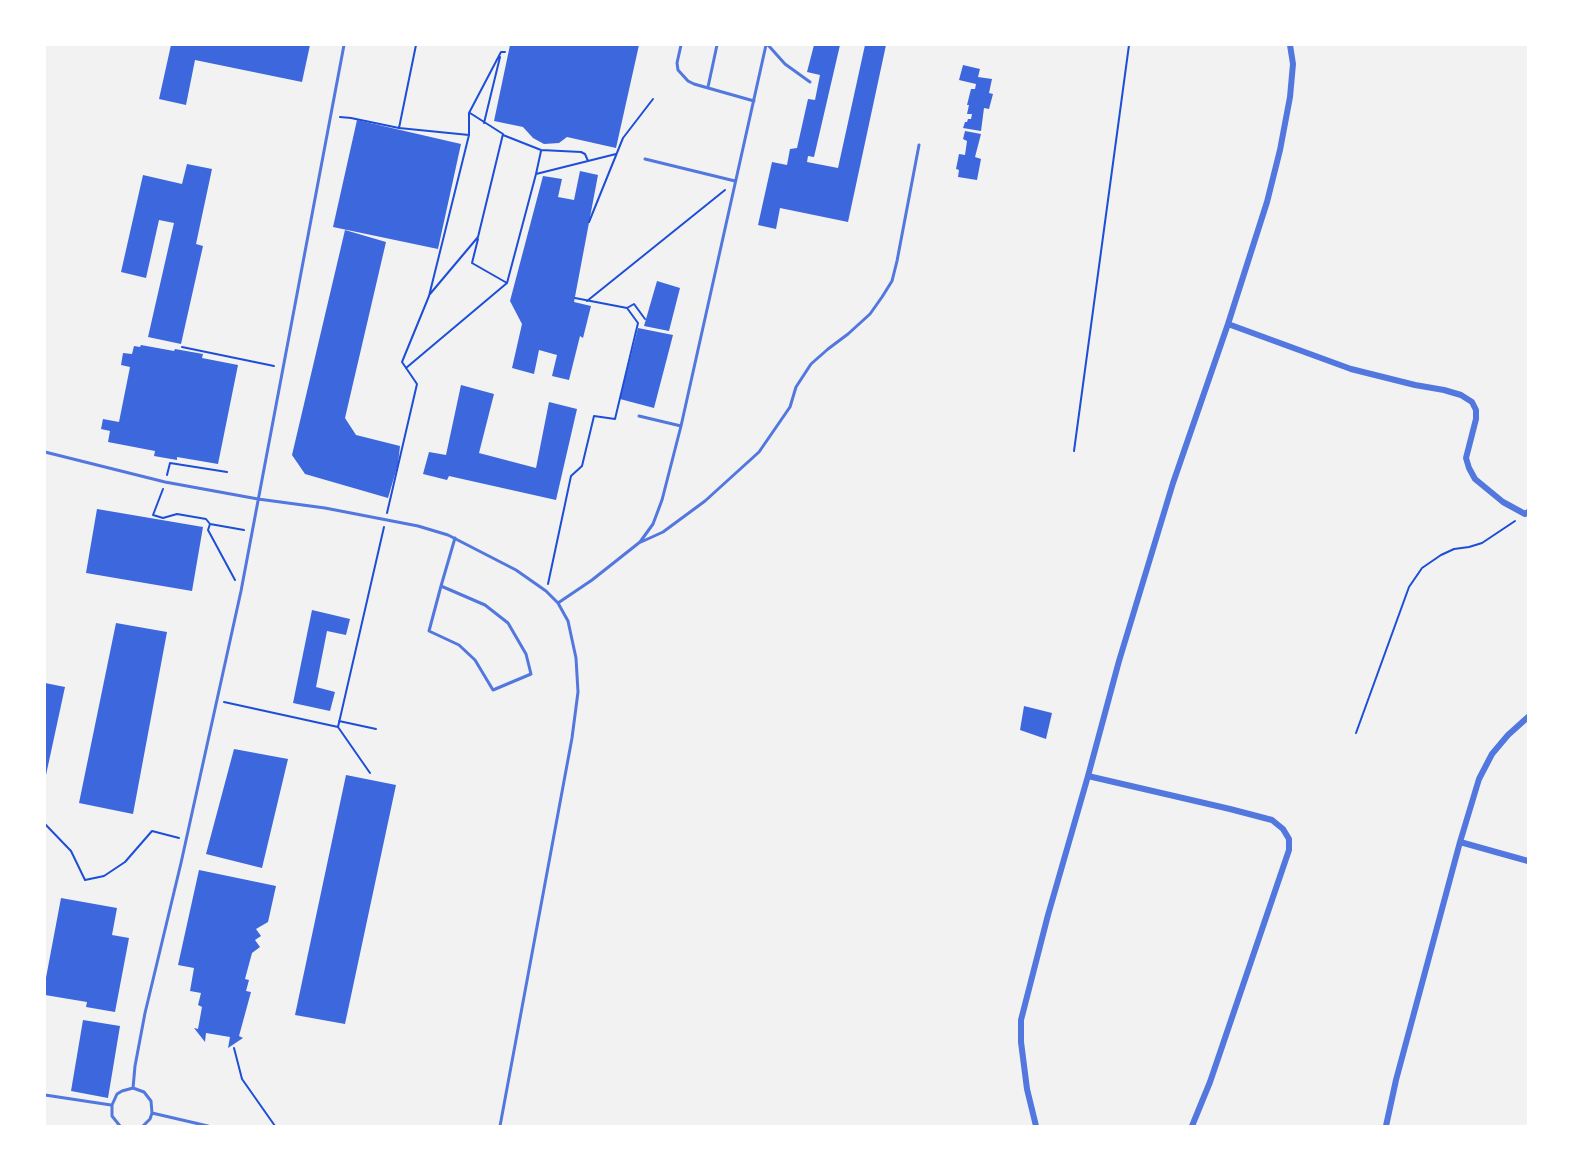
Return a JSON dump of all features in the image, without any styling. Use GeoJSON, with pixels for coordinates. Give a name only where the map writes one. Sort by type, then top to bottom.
{"type":"FeatureCollection","features":[{"type":"Feature","properties":{"kind":"street"},"geometry":{"type":"LineString","coordinates":[[1036,1126],[1027,1089],[1021,1042],[1021,1020],[1119,661],[1161,522],[1267,202],[1290,97],[1293,64],[1290,45]]}},
{"type":"Feature","properties":{"kind":"street"},"geometry":{"type":"LineString","coordinates":[[1228,324],[1351,369],[1461,395],[1472,402],[1476,410],[1476,419],[1466,458],[1475,479],[1503,502],[1526,513]]}},
{"type":"Feature","properties":{"kind":"street"},"geometry":{"type":"LineString","coordinates":[[1386,1126],[1396,1080],[1479,779],[1492,754],[1528,717]]}},
{"type":"Feature","properties":{"kind":"street"},"geometry":{"type":"LineString","coordinates":[[1088,776],[1272,820],[1283,829],[1289,839],[1289,850],[1210,1082],[1192,1126]]}},
{"type":"Feature","properties":{"kind":"street"},"geometry":{"type":"LineString","coordinates":[[1460,842],[1528,861]]}},
{"type":"Feature","properties":{"kind":"lane"},"geometry":{"type":"LineString","coordinates":[[133,1088],[145,1013],[241,591],[344,45]]}},
{"type":"Feature","properties":{"kind":"lane"},"geometry":{"type":"LineString","coordinates":[[681,45],[677,63],[678,70],[688,81],[754,101]]}},
{"type":"Feature","properties":{"kind":"lane"},"geometry":{"type":"LineString","coordinates":[[708,88],[717,45]]}},
{"type":"Feature","properties":{"kind":"lane"},"geometry":{"type":"LineString","coordinates":[[767,45],[785,64],[810,82]]}},
{"type":"Feature","properties":{"kind":"lane"},"geometry":{"type":"LineString","coordinates":[[640,542],[653,524],[662,500],[681,426],[767,45]]}},
{"type":"Feature","properties":{"kind":"lane"},"geometry":{"type":"LineString","coordinates":[[558,603],[592,580],[640,542],[663,532],[678,522],[759,452],[790,407],[796,387],[811,364],[870,314],[892,281],[919,145]]}},
{"type":"Feature","properties":{"kind":"lane"},"geometry":{"type":"LineString","coordinates":[[645,159],[735,181]]}},
{"type":"Feature","properties":{"kind":"lane"},"geometry":{"type":"LineString","coordinates":[[639,416],[681,426]]}},
{"type":"Feature","properties":{"kind":"lane"},"geometry":{"type":"LineString","coordinates":[[45,452],[165,482],[418,526],[455,538],[516,570],[546,591],[558,603],[568,621],[576,658],[578,692],[500,1126]]}},
{"type":"Feature","properties":{"kind":"lane"},"geometry":{"type":"LineString","coordinates":[[441,586],[485,605],[507,623],[526,654],[531,674],[493,690],[475,660],[459,645],[429,631],[441,586],[455,538]]}},
{"type":"Feature","properties":{"kind":"lane"},"geometry":{"type":"LineString","coordinates":[[120,1126],[112,1116],[112,1105],[117,1094],[133,1088],[144,1092],[151,1101],[152,1113],[143,1126]]}},
{"type":"Feature","properties":{"kind":"lane"},"geometry":{"type":"LineString","coordinates":[[45,1095],[112,1105]]}},
{"type":"Feature","properties":{"kind":"lane"},"geometry":{"type":"LineString","coordinates":[[152,1113],[208,1126]]}},
{"type":"Feature","properties":{"kind":"path"},"geometry":{"type":"LineString","coordinates":[[399,128],[416,45]]}},
{"type":"Feature","properties":{"kind":"path"},"geometry":{"type":"LineString","coordinates":[[484,123],[503,52],[502,45]]}},
{"type":"Feature","properties":{"kind":"path"},"geometry":{"type":"LineString","coordinates":[[1074,452],[1129,45]]}},
{"type":"Feature","properties":{"kind":"path"},"geometry":{"type":"LineString","coordinates":[[338,727],[417,384],[402,362],[429,296],[469,135],[469,112],[503,52]]}},
{"type":"Feature","properties":{"kind":"path"},"geometry":{"type":"LineString","coordinates":[[589,222],[623,138],[653,99]]}},
{"type":"Feature","properties":{"kind":"path"},"geometry":{"type":"LineString","coordinates":[[469,112],[503,134],[541,150],[581,152],[585,154],[588,161]]}},
{"type":"Feature","properties":{"kind":"path"},"geometry":{"type":"LineString","coordinates":[[330,117],[351,118],[399,128],[469,135]]}},
{"type":"Feature","properties":{"kind":"path"},"geometry":{"type":"LineString","coordinates":[[503,134],[472,263],[507,283]]}},
{"type":"Feature","properties":{"kind":"path"},"geometry":{"type":"LineString","coordinates":[[406,368],[507,283],[541,150]]}},
{"type":"Feature","properties":{"kind":"path"},"geometry":{"type":"LineString","coordinates":[[536,174],[616,154]]}},
{"type":"Feature","properties":{"kind":"path"},"geometry":{"type":"LineString","coordinates":[[587,301],[735,181]]}},
{"type":"Feature","properties":{"kind":"path"},"geometry":{"type":"LineString","coordinates":[[429,296],[478,237]]}},
{"type":"Feature","properties":{"kind":"path"},"geometry":{"type":"LineString","coordinates":[[575,298],[627,308],[634,304],[645,319]]}},
{"type":"Feature","properties":{"kind":"path"},"geometry":{"type":"LineString","coordinates":[[546,591],[571,476],[582,466],[594,416],[615,419],[638,323],[627,308]]}},
{"type":"Feature","properties":{"kind":"path"},"geometry":{"type":"LineString","coordinates":[[182,347],[283,368]]}},
{"type":"Feature","properties":{"kind":"path"},"geometry":{"type":"LineString","coordinates":[[227,472],[170,464],[153,515],[163,518],[177,514],[206,519],[210,524],[252,531]]}},
{"type":"Feature","properties":{"kind":"path"},"geometry":{"type":"LineString","coordinates":[[1356,734],[1409,587],[1422,568],[1454,549],[1482,543],[1526,513]]}},
{"type":"Feature","properties":{"kind":"path"},"geometry":{"type":"LineString","coordinates":[[210,524],[208,530],[241,591]]}},
{"type":"Feature","properties":{"kind":"path"},"geometry":{"type":"LineString","coordinates":[[216,701],[338,727],[370,773]]}},
{"type":"Feature","properties":{"kind":"path"},"geometry":{"type":"LineString","coordinates":[[339,721],[376,729]]}},
{"type":"Feature","properties":{"kind":"path"},"geometry":{"type":"LineString","coordinates":[[45,824],[71,851],[85,880],[104,876],[125,862],[152,831],[186,839]]}},
{"type":"Feature","properties":{"kind":"path"},"geometry":{"type":"LineString","coordinates":[[234,1048],[242,1079],[275,1126]]}},
{"type":"Feature","properties":{"kind":"building"},"geometry":{"type":"Polygon","coordinates":[[[171,45],[310,45],[302,82],[195,60],[186,105],[159,99],[171,45]]]}},
{"type":"Feature","properties":{"kind":"building"},"geometry":{"type":"Polygon","coordinates":[[[510,45],[639,45],[616,148],[567,137],[559,143],[544,144],[533,138],[523,127],[494,121],[510,45]]]}},
{"type":"Feature","properties":{"kind":"building"},"geometry":{"type":"Polygon","coordinates":[[[814,45],[840,45],[814,157],[808,156],[807,162],[838,168],[865,45],[886,45],[848,222],[780,208],[776,229],[758,225],[772,162],[787,165],[790,149],[797,148],[808,99],[815,100],[820,75],[807,72],[814,45]]]}},
{"type":"Feature","properties":{"kind":"building"},"geometry":{"type":"Polygon","coordinates":[[[963,65],[980,69],[978,77],[992,79],[989,93],[993,94],[989,109],[984,108],[981,131],[963,128],[965,122],[971,119],[972,114],[967,114],[969,105],[967,105],[971,89],[975,89],[976,84],[959,80],[963,65]]]}},
{"type":"Feature","properties":{"kind":"building"},"geometry":{"type":"Polygon","coordinates":[[[357,120],[461,144],[438,249],[333,227],[357,120]]]}},
{"type":"Feature","properties":{"kind":"building"},"geometry":{"type":"Polygon","coordinates":[[[965,131],[981,134],[975,157],[981,159],[977,180],[958,177],[959,170],[956,169],[959,154],[965,155],[967,141],[963,139],[965,131]]]}},
{"type":"Feature","properties":{"kind":"building"},"geometry":{"type":"Polygon","coordinates":[[[187,164],[212,169],[196,244],[203,246],[181,344],[148,337],[174,223],[159,220],[146,278],[121,272],[143,175],[182,184],[187,164]]]}},
{"type":"Feature","properties":{"kind":"building"},"geometry":{"type":"Polygon","coordinates":[[[580,171],[598,175],[574,302],[591,306],[583,338],[580,336],[569,380],[552,376],[557,355],[539,350],[534,374],[512,368],[522,324],[510,301],[543,176],[562,179],[558,197],[574,200],[580,171]]]}},
{"type":"Feature","properties":{"kind":"building"},"geometry":{"type":"Polygon","coordinates":[[[345,230],[386,242],[345,418],[356,435],[400,446],[398,464],[388,498],[305,474],[292,455],[345,230]]]}},
{"type":"Feature","properties":{"kind":"building"},"geometry":{"type":"Polygon","coordinates":[[[657,281],[680,288],[669,331],[644,326],[657,281]]]}},
{"type":"Feature","properties":{"kind":"building"},"geometry":{"type":"Polygon","coordinates":[[[638,328],[673,335],[654,408],[620,399],[638,328]]]}},
{"type":"Feature","properties":{"kind":"building"},"geometry":{"type":"Polygon","coordinates":[[[141,345],[203,354],[202,358],[238,365],[218,464],[177,457],[177,460],[154,456],[155,451],[108,442],[110,431],[101,429],[103,419],[119,422],[130,367],[121,365],[123,353],[132,354],[134,346],[140,347],[141,345]]]}},
{"type":"Feature","properties":{"kind":"building"},"geometry":{"type":"Polygon","coordinates":[[[461,385],[494,394],[479,453],[536,468],[549,402],[577,409],[556,500],[449,476],[447,480],[423,474],[429,452],[446,455],[461,385]]]}},
{"type":"Feature","properties":{"kind":"building"},"geometry":{"type":"Polygon","coordinates":[[[97,509],[203,527],[192,591],[86,573],[97,509]]]}},
{"type":"Feature","properties":{"kind":"building"},"geometry":{"type":"Polygon","coordinates":[[[312,610],[350,619],[346,635],[327,631],[316,687],[335,692],[330,711],[293,703],[312,610]]]}},
{"type":"Feature","properties":{"kind":"building"},"geometry":{"type":"Polygon","coordinates":[[[116,623],[167,632],[133,814],[79,803],[116,623]]]}},
{"type":"Feature","properties":{"kind":"building"},"geometry":{"type":"Polygon","coordinates":[[[45,683],[65,687],[46,775],[45,775],[45,683]]]}},
{"type":"Feature","properties":{"kind":"building"},"geometry":{"type":"Polygon","coordinates":[[[1024,706],[1052,713],[1046,739],[1020,730],[1024,706]]]}},
{"type":"Feature","properties":{"kind":"building"},"geometry":{"type":"Polygon","coordinates":[[[234,749],[288,759],[262,868],[206,854],[234,749]]]}},
{"type":"Feature","properties":{"kind":"building"},"geometry":{"type":"Polygon","coordinates":[[[346,775],[396,785],[345,1024],[295,1015],[346,775]]]}},
{"type":"Feature","properties":{"kind":"building"},"geometry":{"type":"Polygon","coordinates":[[[199,870],[276,886],[268,922],[256,929],[261,936],[255,940],[260,947],[252,953],[245,979],[249,980],[246,991],[251,992],[239,1036],[243,1038],[228,1048],[230,1037],[206,1033],[205,1042],[194,1028],[198,1029],[202,1007],[198,1005],[201,993],[190,991],[194,968],[178,965],[199,870]]]}},
{"type":"Feature","properties":{"kind":"building"},"geometry":{"type":"Polygon","coordinates":[[[61,898],[117,908],[112,935],[129,938],[115,1012],[86,1007],[87,1002],[45,995],[45,983],[61,898]]]}},
{"type":"Feature","properties":{"kind":"building"},"geometry":{"type":"Polygon","coordinates":[[[83,1020],[120,1026],[108,1098],[71,1091],[83,1020]]]}}]}
